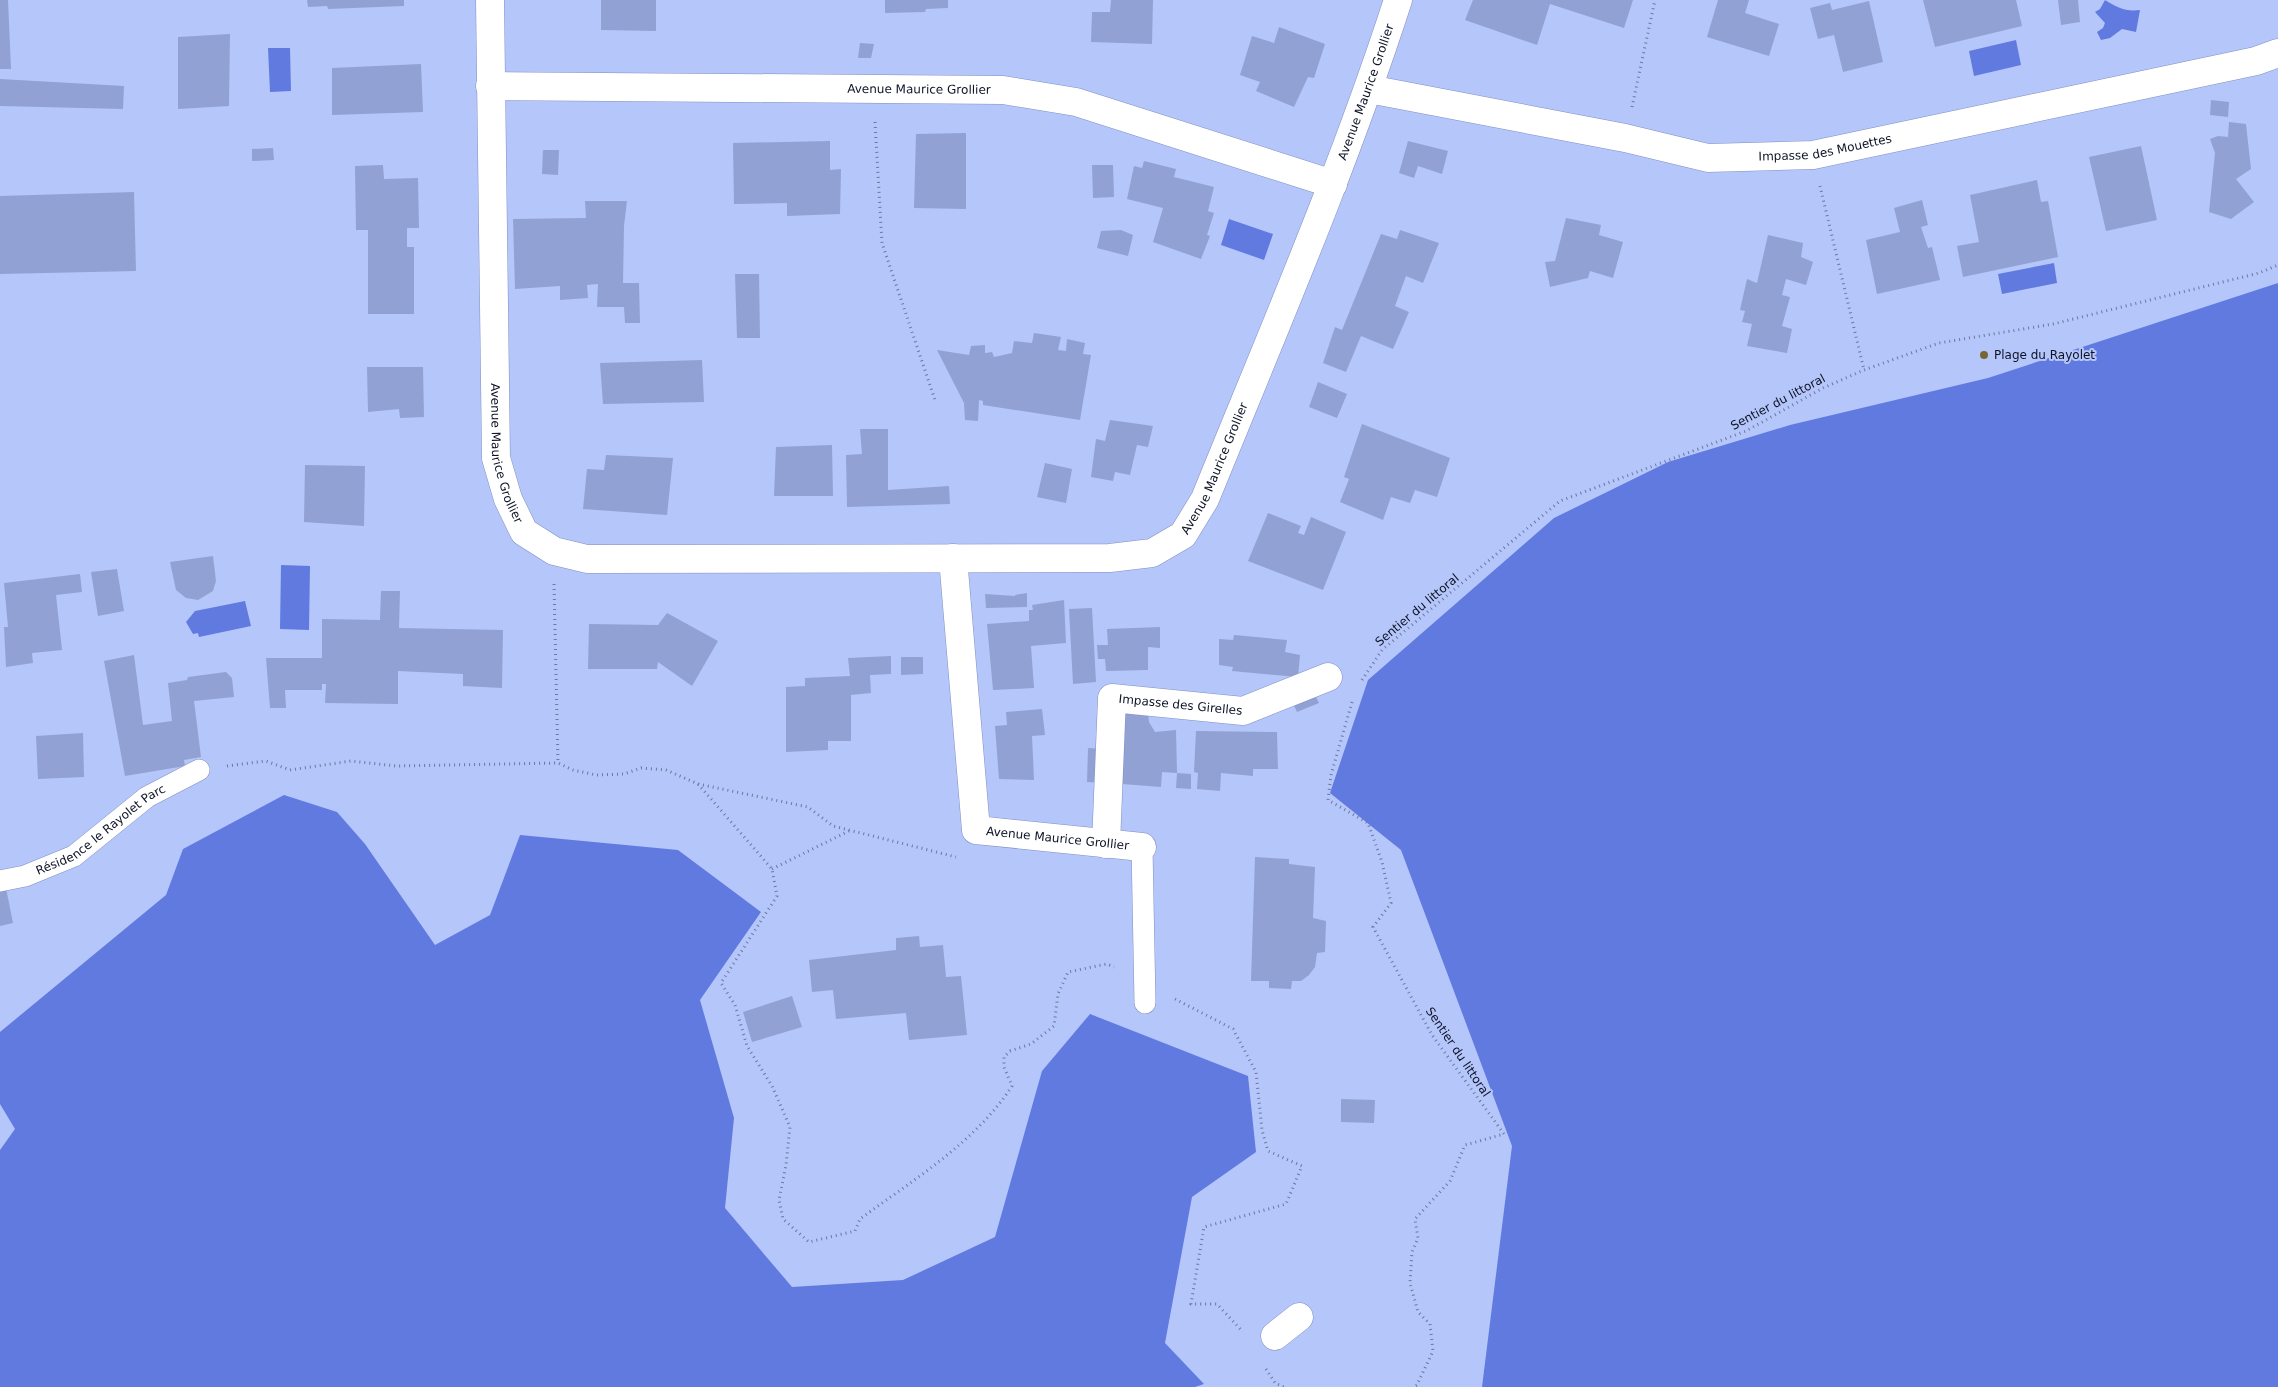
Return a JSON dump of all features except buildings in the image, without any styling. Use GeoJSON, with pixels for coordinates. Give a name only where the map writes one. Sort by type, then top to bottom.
{"type":"FeatureCollection","features":[{"type":"Feature","properties":{"kind":"street","name":"Avenue Maurice Grollier"},"geometry":{"type":"LineString","coordinates":[[490,0],[496,458],[508,500],[524,532],[554,551],[587,559],[1110,558],[1152,553],[1183,534],[1205,499],[1333,184],[1369,89],[1398,0]]}},
{"type":"Feature","properties":{"kind":"street","name":"Impasse des Mouettes"},"geometry":{"type":"LineString","coordinates":[[1369,89],[1625,138],[1708,158],[1813,155],[2246,63],[2278,53]]}},
{"type":"Feature","properties":{"kind":"street","name":"Avenue Maurice Grollier"},"geometry":{"type":"LineString","coordinates":[[490,86],[1003,90],[1076,102],[1333,184]]}},
{"type":"Feature","properties":{"kind":"street","name":"Avenue Maurice Grollier"},"geometry":{"type":"LineString","coordinates":[[954,558],[976,830],[1142,847]]}},
{"type":"Feature","properties":{"kind":"street","name":"Impasse des Girelles"},"geometry":{"type":"LineString","coordinates":[[1106,844],[1112,698],[1243,711],[1328,677]]}},
{"type":"Feature","properties":{"kind":"street"},"geometry":{"type":"LineString","coordinates":[[1275,1336],[1299,1317]]}},
{"type":"Feature","properties":{"kind":"lane","name":"Résidence le Rayolet Parc"},"geometry":{"type":"LineString","coordinates":[[0,881],[24,876],[74,856],[147,797],[199,770]]}},
{"type":"Feature","properties":{"kind":"lane"},"geometry":{"type":"LineString","coordinates":[[1142,847],[1145,994]]}},
{"type":"Feature","properties":{"kind":"path"},"geometry":{"type":"LineString","coordinates":[[1625,138],[1655,0]]}},
{"type":"Feature","properties":{"kind":"path"},"geometry":{"type":"LineString","coordinates":[[873,89],[882,243],[935,400]]}},
{"type":"Feature","properties":{"kind":"path"},"geometry":{"type":"LineString","coordinates":[[1813,155],[1864,370]]}},
{"type":"Feature","properties":{"kind":"path","name":"Sentier du littoral"},"geometry":{"type":"LineString","coordinates":[[1359,686],[1366,670],[1382,650],[1560,501],[1746,431],[1823,388],[1864,370],[1939,343],[2053,324],[2259,273],[2278,265]]}},
{"type":"Feature","properties":{"kind":"path"},"geometry":{"type":"LineString","coordinates":[[554,551],[558,763]]}},
{"type":"Feature","properties":{"kind":"path","name":"Sentier du littoral"},"geometry":{"type":"LineString","coordinates":[[1355,694],[1331,775],[1328,800],[1368,823],[1382,862],[1391,903],[1373,927],[1432,1035],[1504,1134],[1466,1145],[1450,1181],[1415,1219],[1418,1238],[1412,1252],[1410,1283],[1418,1312],[1430,1324],[1433,1351],[1417,1385],[1414,1387]]}},
{"type":"Feature","properties":{"kind":"path"},"geometry":{"type":"LineString","coordinates":[[199,770],[266,760],[290,770],[351,761],[396,766],[558,763],[573,770],[596,775],[624,774],[640,768],[666,770],[698,784],[808,807],[833,826],[849,831],[960,858]]}},
{"type":"Feature","properties":{"kind":"path"},"geometry":{"type":"LineString","coordinates":[[698,784],[772,869],[776,896],[722,983],[735,1005],[747,1046],[772,1086],[790,1127],[786,1165],[778,1200],[783,1219],[809,1242],[855,1231],[860,1219],[935,1163],[999,1105],[1012,1086],[1004,1067],[1004,1057],[1010,1051],[1031,1044],[1054,1026],[1058,994],[1068,972],[1107,964],[1145,994],[1233,1029],[1256,1072],[1262,1130],[1268,1151],[1302,1166],[1286,1204],[1204,1227],[1191,1304],[1217,1304],[1246,1337]]}},
{"type":"Feature","properties":{"kind":"path"},"geometry":{"type":"LineString","coordinates":[[772,869],[849,831]]}},
{"type":"Feature","properties":{"kind":"path"},"geometry":{"type":"LineString","coordinates":[[1265,1366],[1276,1383],[1284,1387]]}},
{"type":"Feature","properties":{"kind":"water"},"geometry":{"type":"Polygon","coordinates":[[[2105,0],[2125,10],[2140,10],[2136,32],[2122,29],[2110,38],[2101,40],[2097,32],[2103,28],[2105,23],[2095,12],[2100,9],[2105,0]]]}},
{"type":"Feature","properties":{"kind":"water"},"geometry":{"type":"Polygon","coordinates":[[[2016,40],[2021,65],[1974,76],[1969,51],[2016,40]]]}},
{"type":"Feature","properties":{"kind":"water"},"geometry":{"type":"Polygon","coordinates":[[[268,48],[290,48],[291,91],[270,92],[268,48]]]}},
{"type":"Feature","properties":{"kind":"water"},"geometry":{"type":"Polygon","coordinates":[[[1229,219],[1273,234],[1264,260],[1221,245],[1229,219]]]}},
{"type":"Feature","properties":{"kind":"water"},"geometry":{"type":"Polygon","coordinates":[[[2054,263],[2057,283],[2002,294],[1998,274],[2054,263]]]}},
{"type":"Feature","properties":{"kind":"water"},"geometry":{"type":"Polygon","coordinates":[[[2278,283],[2278,1387],[1482,1387],[1512,1146],[1401,850],[1330,793],[1368,680],[1554,518],[1668,462],[1790,425],[1988,378],[2278,283]]]}},
{"type":"Feature","properties":{"kind":"water"},"geometry":{"type":"Polygon","coordinates":[[[281,565],[310,566],[309,630],[280,629],[281,565]]]}},
{"type":"Feature","properties":{"kind":"water"},"geometry":{"type":"Polygon","coordinates":[[[245,601],[251,626],[199,637],[198,633],[193,634],[186,622],[195,611],[245,601]]]}},
{"type":"Feature","properties":{"kind":"water"},"geometry":{"type":"Polygon","coordinates":[[[284,795],[337,812],[365,844],[435,945],[490,915],[520,835],[678,850],[761,912],[700,1000],[734,1118],[725,1208],[792,1287],[903,1280],[995,1237],[1042,1071],[1090,1014],[1248,1076],[1256,1152],[1192,1197],[1165,1343],[1204,1384],[1195,1387],[0,1387],[0,1150],[15,1129],[0,1104],[0,1032],[166,895],[183,849],[284,795]]]}},
{"type":"Feature","properties":{"kind":"place","name":"Plage du Rayolet"},"geometry":{"type":"Point","coordinates":[1984,355]}}]}
